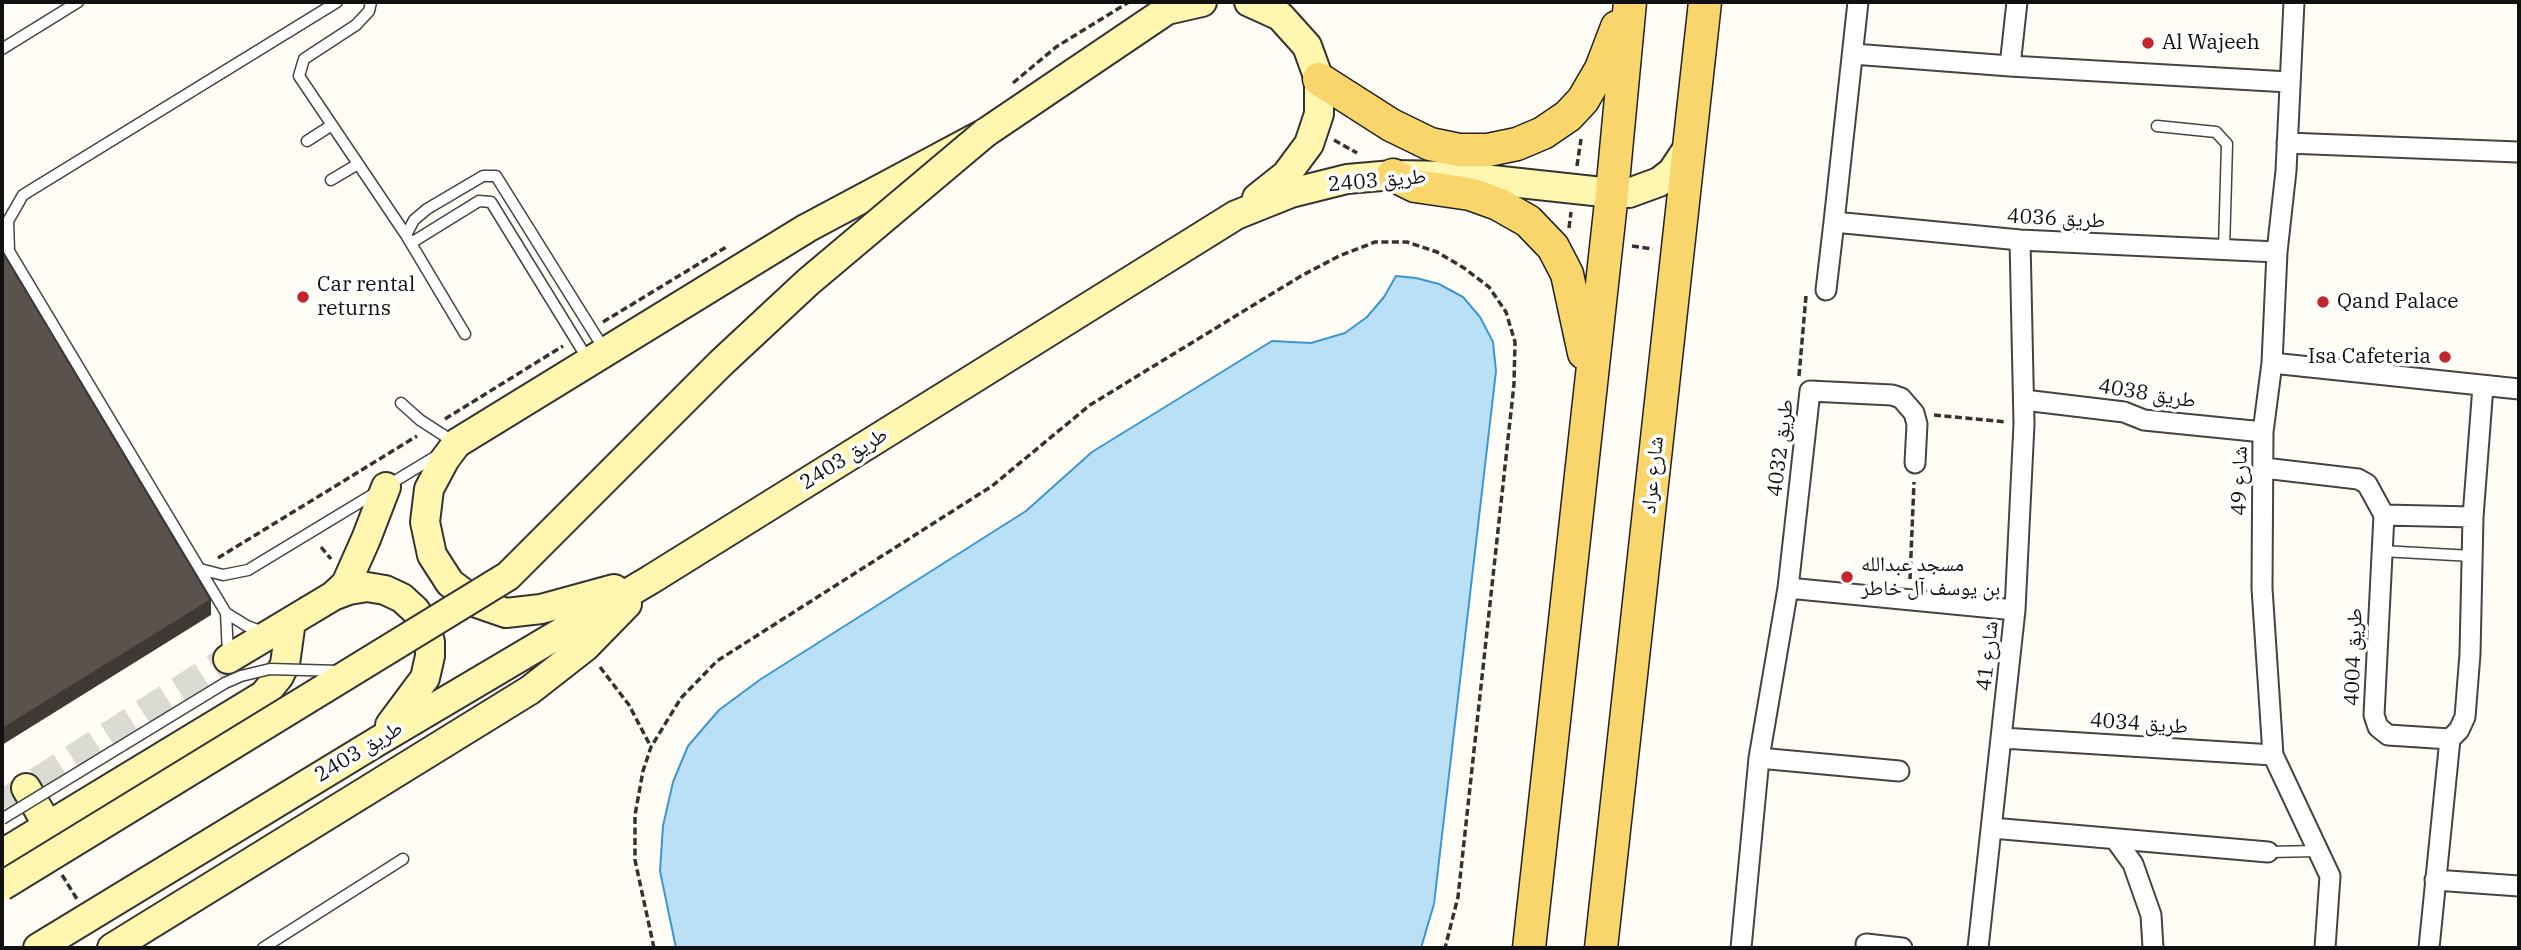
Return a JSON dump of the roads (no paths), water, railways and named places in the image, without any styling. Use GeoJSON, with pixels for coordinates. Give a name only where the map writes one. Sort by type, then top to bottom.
{"type":"FeatureCollection","features":[{"type":"Feature","properties":{"kind":"main road"},"geometry":{"type":"LineString","coordinates":[[2,886],[508,576],[721,363],[798,291],[985,133],[1172,6],[1202,2]]}},
{"type":"Feature","properties":{"kind":"main road"},"geometry":{"type":"LineString","coordinates":[[1236,215],[1286,175],[1308,145],[1319,114],[1319,79],[1307,46],[1275,9],[1249,2]]}},
{"type":"Feature","properties":{"kind":"main road"},"geometry":{"type":"LineString","coordinates":[[1319,79],[1373,114],[1430,144],[1459,150],[1488,150],[1517,144],[1544,133],[1568,116],[1583,100],[1606,56],[1623,2]]}},
{"type":"Feature","properties":{"kind":"main road"},"geometry":{"type":"LineString","coordinates":[[1529,948],[1612,193],[1630,2]]}},
{"type":"Feature","properties":{"kind":"main road","name":"شارع عراد"},"geometry":{"type":"LineString","coordinates":[[1601,948],[1705,2]]}},
{"type":"Feature","properties":{"kind":"main road"},"geometry":{"type":"LineString","coordinates":[[650,580],[541,609],[506,613],[477,603],[450,583],[432,555],[425,522],[429,489],[444,459],[457,443],[807,228],[985,133]]}},
{"type":"Feature","properties":{"kind":"main road","name":"طريق 2403"},"geometry":{"type":"LineString","coordinates":[[38,948],[377,741],[650,580],[1236,215],[1291,193],[1347,179],[1392,175],[1455,176],[1629,193],[1659,182],[1672,172],[1690,145]]}},
{"type":"Feature","properties":{"kind":"main road"},"geometry":{"type":"LineString","coordinates":[[1392,175],[1415,186],[1470,194],[1498,204],[1528,221],[1553,247],[1567,274],[1590,383]]}},
{"type":"Feature","properties":{"kind":"main road"},"geometry":{"type":"LineString","coordinates":[[228,659],[332,596],[346,584],[386,486]]}},
{"type":"Feature","properties":{"kind":"main road"},"geometry":{"type":"LineString","coordinates":[[112,948],[530,690],[585,647],[650,580]]}},
{"type":"Feature","properties":{"kind":"main road"},"geometry":{"type":"LineString","coordinates":[[332,596],[368,587],[385,590],[408,604],[425,625],[430,642],[425,678],[416,694],[377,741]]}},
{"type":"Feature","properties":{"kind":"main road"},"geometry":{"type":"LineString","coordinates":[[2,854],[264,695],[285,664],[280,627]]}},
{"type":"Feature","properties":{"kind":"main road"},"geometry":{"type":"LineString","coordinates":[[26,789],[48,826]]}},
{"type":"Feature","properties":{"kind":"street"},"geometry":{"type":"LineString","coordinates":[[1826,290],[1858,2]]}},
{"type":"Feature","properties":{"kind":"street"},"geometry":{"type":"LineString","coordinates":[[2010,66],[2017,2]]}},
{"type":"Feature","properties":{"kind":"street","name":"شارع 49"},"geometry":{"type":"LineString","coordinates":[[2294,2],[2272,363],[2263,432],[2262,588],[2273,755],[2330,876],[2325,948]]}},
{"type":"Feature","properties":{"kind":"street"},"geometry":{"type":"LineString","coordinates":[[1853,54],[2289,82]]}},
{"type":"Feature","properties":{"kind":"street"},"geometry":{"type":"LineString","coordinates":[[2287,143],[2518,152]]}},
{"type":"Feature","properties":{"kind":"street","name":"طريق 4036"},"geometry":{"type":"LineString","coordinates":[[1834,222],[2020,240],[2277,252]]}},
{"type":"Feature","properties":{"kind":"street","name":"شارع 41"},"geometry":{"type":"LineString","coordinates":[[1978,948],[2015,610],[2024,424],[2020,240]]}},
{"type":"Feature","properties":{"kind":"street"},"geometry":{"type":"LineString","coordinates":[[2272,363],[2519,389]]}},
{"type":"Feature","properties":{"kind":"street"},"geometry":{"type":"LineString","coordinates":[[2429,948],[2450,739],[2465,718],[2470,654],[2473,517],[2483,386]]}},
{"type":"Feature","properties":{"kind":"street","name":"طريق 4032"},"geometry":{"type":"LineString","coordinates":[[1741,948],[1759,758],[1788,588],[1810,391],[1892,395],[1908,404],[1917,425],[1915,463]]}},
{"type":"Feature","properties":{"kind":"street","name":"طريق 4038"},"geometry":{"type":"LineString","coordinates":[[2024,400],[2124,412],[2144,420],[2263,432]]}},
{"type":"Feature","properties":{"kind":"street"},"geometry":{"type":"LineString","coordinates":[[2264,468],[2358,479],[2367,484],[2384,514],[2473,517]]}},
{"type":"Feature","properties":{"kind":"street","name":"طريق 4004"},"geometry":{"type":"LineString","coordinates":[[2384,514],[2374,715],[2378,727],[2388,735],[2450,739]]}},
{"type":"Feature","properties":{"kind":"street"},"geometry":{"type":"LineString","coordinates":[[1788,588],[2015,610]]}},
{"type":"Feature","properties":{"kind":"street","name":"طريق 4034"},"geometry":{"type":"LineString","coordinates":[[2003,738],[2273,755]]}},
{"type":"Feature","properties":{"kind":"street"},"geometry":{"type":"LineString","coordinates":[[1759,758],[1899,771]]}},
{"type":"Feature","properties":{"kind":"street"},"geometry":{"type":"LineString","coordinates":[[1992,828],[2268,852]]}},
{"type":"Feature","properties":{"kind":"street"},"geometry":{"type":"LineString","coordinates":[[2115,839],[2133,864],[2151,915],[2153,948]]}},
{"type":"Feature","properties":{"kind":"street"},"geometry":{"type":"LineString","coordinates":[[2435,880],[2519,886]]}},
{"type":"Feature","properties":{"kind":"street"},"geometry":{"type":"LineString","coordinates":[[1866,944],[1902,948]]}},
{"type":"Feature","properties":{"kind":"lane"},"geometry":{"type":"LineString","coordinates":[[2,49],[78,2]]}},
{"type":"Feature","properties":{"kind":"lane"},"geometry":{"type":"LineString","coordinates":[[280,627],[247,626],[226,613],[9,251],[8,221],[23,195],[337,2]]}},
{"type":"Feature","properties":{"kind":"lane"},"geometry":{"type":"LineString","coordinates":[[371,2],[369,11],[355,25],[304,59],[299,76],[408,239],[465,334]]}},
{"type":"Feature","properties":{"kind":"lane"},"geometry":{"type":"LineString","coordinates":[[307,141],[331,125]]}},
{"type":"Feature","properties":{"kind":"lane"},"geometry":{"type":"LineString","coordinates":[[2157,126],[2216,132],[2227,144],[2224,249]]}},
{"type":"Feature","properties":{"kind":"lane"},"geometry":{"type":"LineString","coordinates":[[331,180],[358,164]]}},
{"type":"Feature","properties":{"kind":"lane"},"geometry":{"type":"LineString","coordinates":[[408,239],[414,220],[427,209],[483,176],[496,176],[597,357]]}},
{"type":"Feature","properties":{"kind":"lane"},"geometry":{"type":"LineString","coordinates":[[408,239],[480,201],[491,202],[597,357]]}},
{"type":"Feature","properties":{"kind":"lane"},"geometry":{"type":"LineString","coordinates":[[199,569],[223,575],[248,570],[457,443],[421,420],[401,403]]}},
{"type":"Feature","properties":{"kind":"lane"},"geometry":{"type":"LineString","coordinates":[[2382,551],[2472,555]]}},
{"type":"Feature","properties":{"kind":"lane"},"geometry":{"type":"LineString","coordinates":[[226,613],[228,659]]}},
{"type":"Feature","properties":{"kind":"lane"},"geometry":{"type":"LineString","coordinates":[[2,819],[225,683],[241,676],[270,669],[350,671]]}},
{"type":"Feature","properties":{"kind":"lane"},"geometry":{"type":"LineString","coordinates":[[2268,852],[2318,851]]}},
{"type":"Feature","properties":{"kind":"lane"},"geometry":{"type":"LineString","coordinates":[[263,948],[403,859]]}},
{"type":"Feature","properties":{"kind":"water"},"geometry":{"type":"Polygon","coordinates":[[[1396,276],[1439,284],[1463,297],[1480,317],[1493,342],[1496,371],[1434,904],[1421,948],[676,948],[660,871],[663,826],[673,782],[688,746],[719,710],[761,679],[1026,511],[1092,452],[1272,341],[1311,343],[1345,333],[1367,317],[1384,297],[1396,276]]]}},
{"type":"Feature","properties":{"kind":"tunnel"},"geometry":{"type":"LineString","coordinates":[[2,804],[228,659]]}},
{"type":"Feature","properties":{"kind":"place","name":"Al Wajeeh"},"geometry":{"type":"Point","coordinates":[2148,43]}},
{"type":"Feature","properties":{"kind":"place","name":"Car rental returns"},"geometry":{"type":"Point","coordinates":[303,297]}},
{"type":"Feature","properties":{"kind":"place","name":"Qand Palace"},"geometry":{"type":"Point","coordinates":[2323,302]}},
{"type":"Feature","properties":{"kind":"place","name":"Isa Cafeteria"},"geometry":{"type":"Point","coordinates":[2445,357]}},
{"type":"Feature","properties":{"kind":"place","name":"مسجد عبدالله بن يوسف آل خاطر"},"geometry":{"type":"Point","coordinates":[1847,577]}}]}
